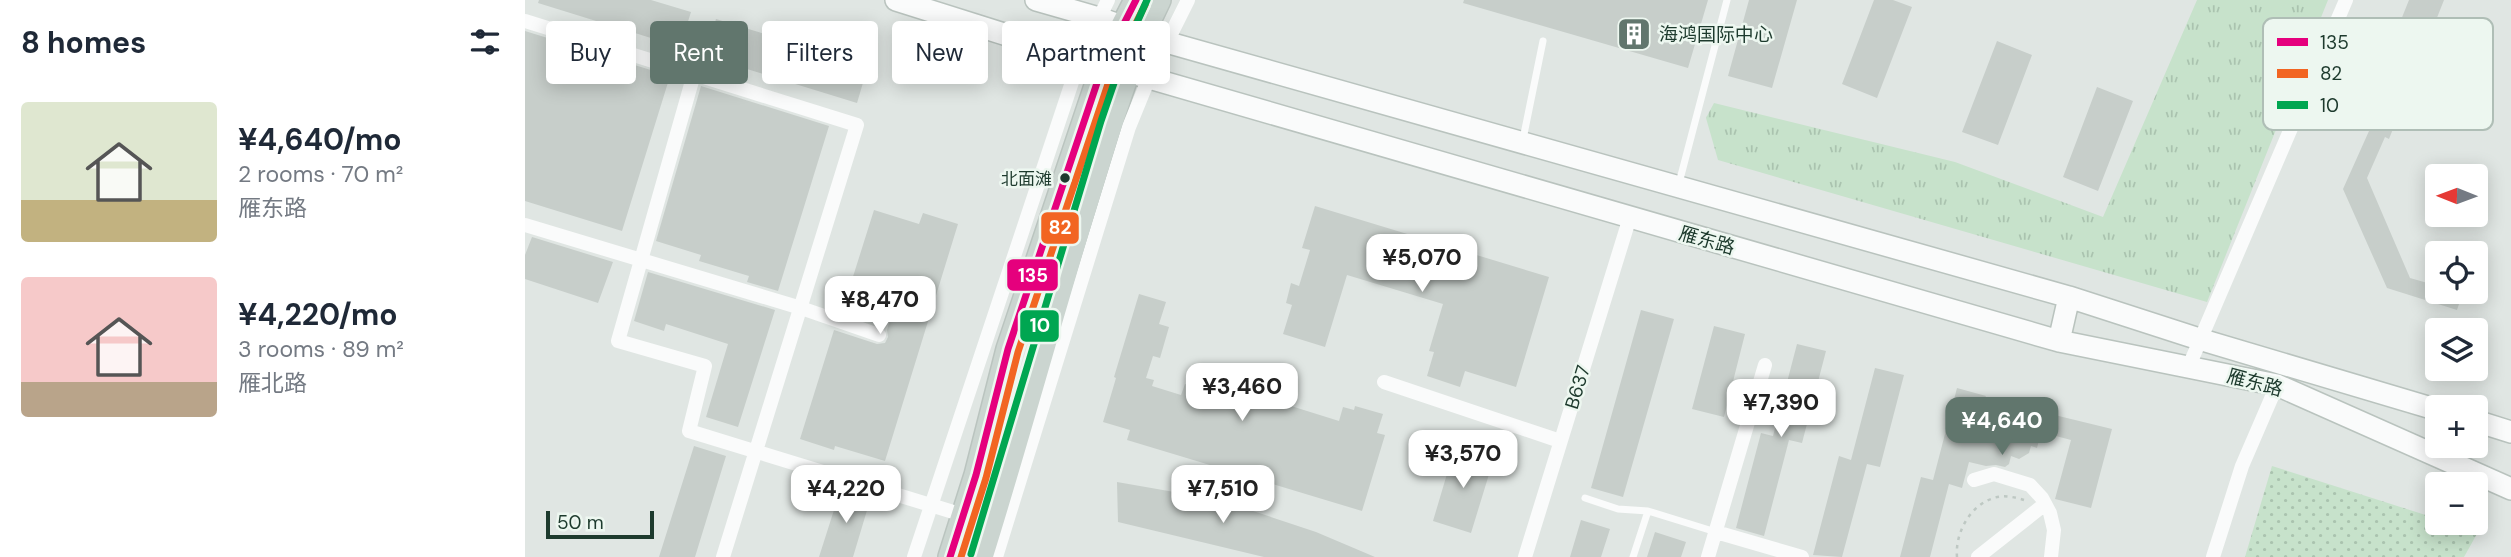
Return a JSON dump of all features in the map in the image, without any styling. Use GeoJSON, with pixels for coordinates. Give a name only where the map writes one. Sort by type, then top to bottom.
{"type":"FeatureCollection","features":[{"type":"Feature","properties":{"kind":"main road","name":"雁东路"},"geometry":{"type":"LineString","coordinates":[[897,0],[1002,33]]}},
{"type":"Feature","properties":{"kind":"main road","name":"雁东路"},"geometry":{"type":"LineString","coordinates":[[1036,0],[1103,9],[1120,21]]}},
{"type":"Feature","properties":{"kind":"main road"},"geometry":{"type":"LineString","coordinates":[[1133,21],[1136,0]]}},
{"type":"Feature","properties":{"kind":"main road"},"geometry":{"type":"LineString","coordinates":[[1140,21],[1159,0]]}},
{"type":"Feature","properties":{"kind":"main road","name":"雁东路"},"geometry":{"type":"LineString","coordinates":[[1170,43],[2069,297],[2199,340],[2425,406]]}},
{"type":"Feature","properties":{"kind":"main road"},"geometry":{"type":"LineString","coordinates":[[950,557],[976,475],[1008,349],[1097,84]]}},
{"type":"Feature","properties":{"kind":"main road"},"geometry":{"type":"LineString","coordinates":[[981,557],[1044,338],[1135,84]]}},
{"type":"Feature","properties":{"kind":"main road","name":"雁东路"},"geometry":{"type":"LineString","coordinates":[[1169,84],[2059,341],[2277,385],[2511,489]]}},
{"type":"Feature","properties":{"kind":"main road"},"geometry":{"type":"LineString","coordinates":[[2059,341],[2069,297]]}},
{"type":"Feature","properties":{"kind":"main road"},"geometry":{"type":"LineString","coordinates":[[2488,425],[2511,432]]}},
{"type":"Feature","properties":{"kind":"street"},"geometry":{"type":"LineString","coordinates":[[1170,34],[1188,0]]}},
{"type":"Feature","properties":{"kind":"street"},"geometry":{"type":"LineString","coordinates":[[2338,18],[2346,0]]}},
{"type":"Feature","properties":{"kind":"street"},"geometry":{"type":"LineString","coordinates":[[525,20],[650,60]]}},
{"type":"Feature","properties":{"kind":"street"},"geometry":{"type":"LineString","coordinates":[[691,84],[618,341],[705,366],[689,431],[963,514]]}},
{"type":"Feature","properties":{"kind":"street"},"geometry":{"type":"LineString","coordinates":[[723,557],[857,125],[726,84]]}},
{"type":"Feature","properties":{"kind":"street"},"geometry":{"type":"LineString","coordinates":[[914,557],[1071,84]]}},
{"type":"Feature","properties":{"kind":"street"},"geometry":{"type":"LineString","coordinates":[[996,557],[1129,127],[1136,84]]}},
{"type":"Feature","properties":{"kind":"street"},"geometry":{"type":"LineString","coordinates":[[2189,366],[2290,130]]}},
{"type":"Feature","properties":{"kind":"street","name":"B637"},"geometry":{"type":"LineString","coordinates":[[1525,557],[1630,217]]}},
{"type":"Feature","properties":{"kind":"street"},"geometry":{"type":"LineString","coordinates":[[525,225],[801,308],[879,335]]}},
{"type":"Feature","properties":{"kind":"street"},"geometry":{"type":"LineString","coordinates":[[1708,557],[1765,365]]}},
{"type":"Feature","properties":{"kind":"street"},"geometry":{"type":"LineString","coordinates":[[1384,382],[1560,441]]}},
{"type":"Feature","properties":{"kind":"street"},"geometry":{"type":"LineString","coordinates":[[2213,557],[2242,466],[2277,385]]}},
{"type":"Feature","properties":{"kind":"street"},"geometry":{"type":"LineString","coordinates":[[1974,480],[1994,474],[2030,485],[2054,530],[2051,557]]}},
{"type":"Feature","properties":{"kind":"street"},"geometry":{"type":"LineString","coordinates":[[1977,557],[2042,506]]}},
{"type":"Feature","properties":{"kind":"street"},"geometry":{"type":"LineString","coordinates":[[1716,532],[1802,557]]}},
{"type":"Feature","properties":{"kind":"lane"},"geometry":{"type":"LineString","coordinates":[[1678,187],[1727,0]]}},
{"type":"Feature","properties":{"kind":"lane"},"geometry":{"type":"LineString","coordinates":[[1522,143],[1543,40]]}},
{"type":"Feature","properties":{"kind":"lane"},"geometry":{"type":"LineString","coordinates":[[1585,498],[1618,509],[1648,511],[1716,532]]}},
{"type":"Feature","properties":{"kind":"lane"},"geometry":{"type":"LineString","coordinates":[[1633,557],[1648,511]]}},
{"type":"Feature","properties":{"kind":"path"},"geometry":{"type":"LineString","coordinates":[[1957,557],[1956,545],[1965,522],[1992,498],[2009,496],[2042,506]]}},
{"type":"Feature","properties":{"kind":"green space"},"geometry":{"type":"Polygon","coordinates":[[[2197,0],[2328,0],[2321,18],[2263,18],[2263,130],[2276,130],[2207,302],[1718,160],[1706,118],[1714,103],[1955,162],[2103,217],[2197,0]]]}},
{"type":"Feature","properties":{"kind":"green space"},"geometry":{"type":"Polygon","coordinates":[[[2272,466],[2425,515],[2425,535],[2476,535],[2464,557],[2245,557],[2272,466]]]}},
{"type":"Feature","properties":{"kind":"building"},"geometry":{"type":"Polygon","coordinates":[[[539,0],[651,0],[691,12],[688,21],[650,21],[650,38],[636,33],[636,21],[596,21],[538,3],[539,0]]]}},
{"type":"Feature","properties":{"kind":"building","name":"海鸿国际中心"},"geometry":{"type":"Polygon","coordinates":[[[1464,0],[1708,0],[1688,68],[1463,3],[1464,0]]]}},
{"type":"Feature","properties":{"kind":"building"},"geometry":{"type":"Polygon","coordinates":[[[1749,0],[1797,0],[1772,88],[1728,76],[1749,0]]]}},
{"type":"Feature","properties":{"kind":"building"},"geometry":{"type":"Polygon","coordinates":[[[1874,0],[1893,0],[1912,7],[1877,98],[1842,84],[1874,0]]]}},
{"type":"Feature","properties":{"kind":"building"},"geometry":{"type":"Polygon","coordinates":[[[2409,0],[2444,0],[2437,18],[2402,18],[2409,0]]]}},
{"type":"Feature","properties":{"kind":"building"},"geometry":{"type":"Polygon","coordinates":[[[748,29],[762,33],[762,74],[748,69],[748,29]]]}},
{"type":"Feature","properties":{"kind":"building"},"geometry":{"type":"Polygon","coordinates":[[[525,31],[546,38],[546,84],[636,84],[636,65],[650,70],[650,84],[668,84],[622,231],[525,201],[525,31]]]}},
{"type":"Feature","properties":{"kind":"building"},"geometry":{"type":"Polygon","coordinates":[[[1997,41],[2032,55],[1998,145],[1962,132],[1997,41]]]}},
{"type":"Feature","properties":{"kind":"building"},"geometry":{"type":"Polygon","coordinates":[[[796,84],[863,84],[857,103],[796,84]]]}},
{"type":"Feature","properties":{"kind":"building"},"geometry":{"type":"Polygon","coordinates":[[[701,86],[829,126],[778,291],[747,282],[749,276],[699,261],[701,255],[656,241],[701,86]]]}},
{"type":"Feature","properties":{"kind":"building"},"geometry":{"type":"Polygon","coordinates":[[[2097,87],[2133,101],[2098,191],[2063,177],[2097,87]]]}},
{"type":"Feature","properties":{"kind":"building"},"geometry":{"type":"Polygon","coordinates":[[[2366,130],[2393,130],[2389,139],[2385,137],[2367,178],[2410,278],[2425,282],[2425,300],[2387,288],[2343,189],[2369,131],[2366,130]]]}},
{"type":"Feature","properties":{"kind":"building"},"geometry":{"type":"Polygon","coordinates":[[[1315,206],[1549,277],[1516,387],[1465,371],[1460,387],[1427,376],[1434,352],[1429,351],[1443,304],[1347,275],[1325,347],[1283,334],[1292,305],[1286,303],[1291,283],[1299,286],[1310,250],[1302,248],[1315,206]]]}},
{"type":"Feature","properties":{"kind":"building"},"geometry":{"type":"Polygon","coordinates":[[[874,210],[919,224],[923,213],[958,224],[885,461],[835,446],[834,450],[800,439],[834,330],[877,344],[885,343],[888,337],[891,316],[845,302],[874,210]]]}},
{"type":"Feature","properties":{"kind":"building"},"geometry":{"type":"Polygon","coordinates":[[[532,237],[613,262],[598,303],[525,279],[525,255],[532,237]]]}},
{"type":"Feature","properties":{"kind":"building"},"geometry":{"type":"Polygon","coordinates":[[[648,272],[775,310],[738,427],[706,417],[728,344],[666,324],[664,331],[634,321],[648,272]]]}},
{"type":"Feature","properties":{"kind":"building"},"geometry":{"type":"Polygon","coordinates":[[[1139,294],[1166,302],[1159,324],[1169,327],[1160,358],[1153,356],[1146,378],[1154,380],[1152,386],[1181,395],[1185,384],[1191,386],[1194,375],[1231,387],[1238,366],[1281,379],[1275,400],[1291,406],[1339,421],[1343,407],[1354,410],[1355,406],[1383,414],[1377,433],[1385,435],[1362,511],[1127,440],[1130,430],[1103,422],[1139,294]]]}},
{"type":"Feature","properties":{"kind":"building"},"geometry":{"type":"Polygon","coordinates":[[[2438,304],[2459,304],[2457,310],[2438,304]]]}},
{"type":"Feature","properties":{"kind":"building"},"geometry":{"type":"Polygon","coordinates":[[[1641,310],[1674,319],[1623,497],[1591,488],[1641,310]]]}},
{"type":"Feature","properties":{"kind":"building"},"geometry":{"type":"Polygon","coordinates":[[[1714,326],[1745,334],[1724,417],[1692,409],[1714,326]]]}},
{"type":"Feature","properties":{"kind":"building"},"geometry":{"type":"Polygon","coordinates":[[[1797,344],[1826,351],[1802,443],[1789,440],[1764,536],[1736,528],[1761,433],[1773,436],[1797,344]]]}},
{"type":"Feature","properties":{"kind":"building"},"geometry":{"type":"Polygon","coordinates":[[[1875,368],[1904,375],[1880,467],[1867,464],[1842,557],[1813,555],[1839,456],[1851,460],[1875,368]]]}},
{"type":"Feature","properties":{"kind":"building"},"geometry":{"type":"Polygon","coordinates":[[[1957,388],[1986,396],[1985,398],[2112,429],[2091,508],[2055,499],[2071,440],[2041,432],[2037,448],[2031,446],[2029,453],[2019,459],[2011,456],[2005,467],[1969,462],[1962,488],[1949,484],[1930,557],[1900,557],[1921,477],[1933,480],[1957,388]]]}},
{"type":"Feature","properties":{"kind":"building"},"geometry":{"type":"Polygon","coordinates":[[[694,446],[726,456],[695,557],[659,557],[694,446]]]}},
{"type":"Feature","properties":{"kind":"building"},"geometry":{"type":"Polygon","coordinates":[[[1455,447],[1494,458],[1471,533],[1433,521],[1455,447]]]}},
{"type":"Feature","properties":{"kind":"building"},"geometry":{"type":"Polygon","coordinates":[[[1117,482],[1220,500],[1316,532],[1375,557],[1264,557],[1118,522],[1117,482]]]}},
{"type":"Feature","properties":{"kind":"building"},"geometry":{"type":"Polygon","coordinates":[[[841,488],[871,497],[853,557],[819,557],[841,488]]]}},
{"type":"Feature","properties":{"kind":"building"},"geometry":{"type":"Polygon","coordinates":[[[1581,520],[1610,529],[1601,557],[1570,557],[1581,520]]]}},
{"type":"Feature","properties":{"kind":"building"},"geometry":{"type":"Polygon","coordinates":[[[1655,532],[1686,542],[1681,557],[1647,557],[1655,532]]]}},
{"type":"Feature","properties":{"kind":"transit line","name":"135"},"geometry":{"type":"LineString","coordinates":[[950,557],[976,475],[1008,349],[1103,65],[1136,0]]}},
{"type":"Feature","properties":{"kind":"transit line","name":"10"},"geometry":{"type":"LineString","coordinates":[[971,554],[1101,121],[1127,45],[1147,0]]}},
{"type":"Feature","properties":{"kind":"transit line","name":"82"},"geometry":{"type":"LineString","coordinates":[[961,557],[986,478],[1018,352],[1113,69],[1145,5]]}},
{"type":"Feature","properties":{"kind":"place","name":"海鸿国际中心"},"geometry":{"type":"Point","coordinates":[1634,34]}},
{"type":"Feature","properties":{"kind":"place","name":"北面滩"},"geometry":{"type":"Point","coordinates":[1065,178]}}]}
